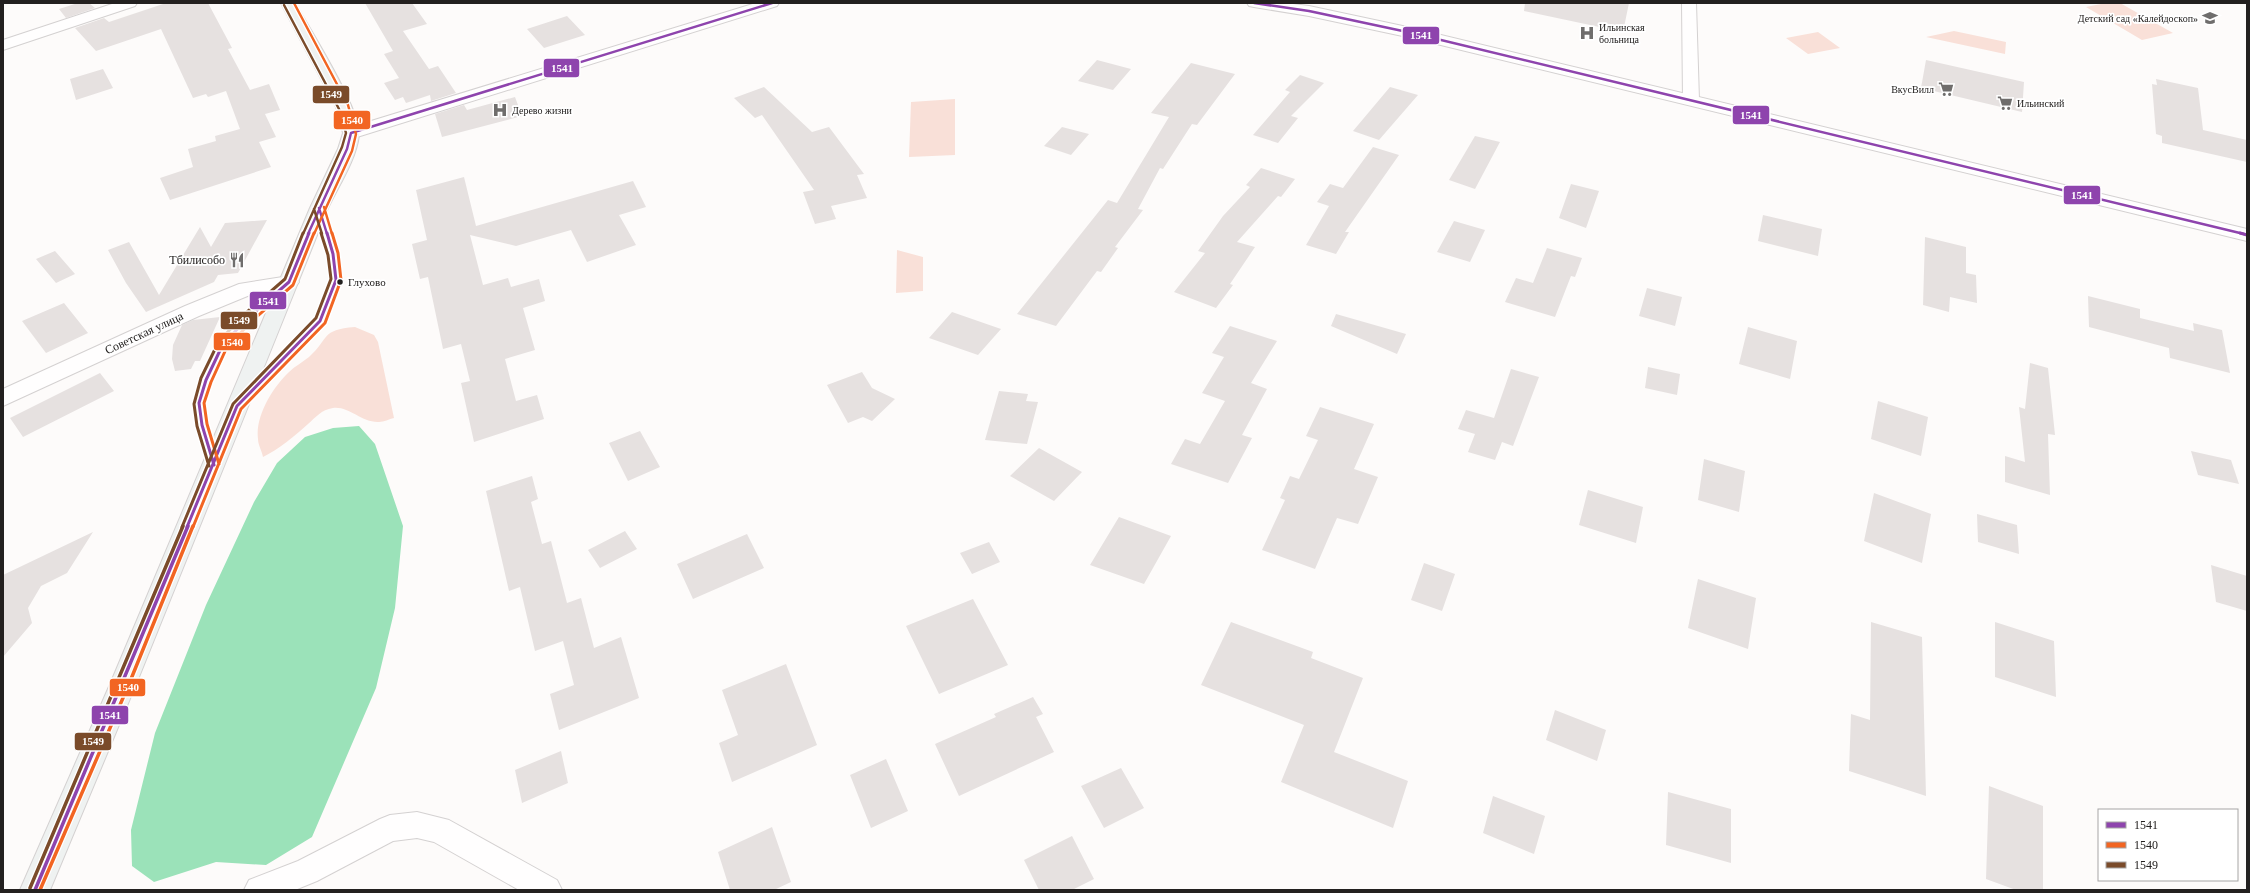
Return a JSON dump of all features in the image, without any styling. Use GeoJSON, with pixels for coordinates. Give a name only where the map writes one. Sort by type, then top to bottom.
{"type":"FeatureCollection","features":[{"type":"Feature","properties":{"kind":"main road"},"geometry":{"type":"LineString","coordinates":[[35,890],[124,682],[319,208],[347,149],[350,132],[344,107],[288,3]]}},
{"type":"Feature","properties":{"kind":"street"},"geometry":{"type":"LineString","coordinates":[[3,45],[130,3]]}},
{"type":"Feature","properties":{"kind":"street"},"geometry":{"type":"LineString","coordinates":[[350,132],[772,3]]}},
{"type":"Feature","properties":{"kind":"street"},"geometry":{"type":"LineString","coordinates":[[1254,3],[1364,22],[2247,235]]}},
{"type":"Feature","properties":{"kind":"street"},"geometry":{"type":"LineString","coordinates":[[1688,3],[1691,100]]}},
{"type":"Feature","properties":{"kind":"street","name":"Советская улица"},"geometry":{"type":"LineString","coordinates":[[3,398],[192,311],[246,289],[289,282]]}},
{"type":"Feature","properties":{"kind":"street"},"geometry":{"type":"LineString","coordinates":[[259,890],[307,871],[390,828],[417,825],[439,829],[547,890]]}},
{"type":"Feature","properties":{"kind":"shaded area"},"geometry":{"type":"Polygon","coordinates":[[[2106,3],[2120,3],[2173,33],[2142,40],[2086,7],[2106,3]]]}},
{"type":"Feature","properties":{"kind":"shaded area"},"geometry":{"type":"Polygon","coordinates":[[[1954,31],[2006,42],[2005,54],[1926,37],[1954,31]]]}},
{"type":"Feature","properties":{"kind":"shaded area"},"geometry":{"type":"Polygon","coordinates":[[[1818,32],[1840,48],[1808,54],[1786,38],[1818,32]]]}},
{"type":"Feature","properties":{"kind":"shaded area"},"geometry":{"type":"Polygon","coordinates":[[[955,99],[955,155],[909,157],[911,102],[955,99]]]}},
{"type":"Feature","properties":{"kind":"shaded area"},"geometry":{"type":"Polygon","coordinates":[[[897,250],[923,257],[923,291],[896,293],[897,250]]]}},
{"type":"Feature","properties":{"kind":"shaded area"},"geometry":{"type":"Polygon","coordinates":[[[355,327],[374,335],[378,342],[394,418],[381,422],[373,422],[345,409],[333,408],[325,410],[287,442],[263,457],[258,441],[259,421],[266,402],[271,394],[283,378],[309,357],[327,336],[336,330],[355,327]]]}},
{"type":"Feature","properties":{"kind":"shaded area"},"geometry":{"type":"Polygon","coordinates":[[[359,426],[375,444],[403,526],[395,608],[376,688],[312,837],[266,865],[216,862],[154,882],[132,866],[131,830],[155,733],[206,605],[254,502],[277,463],[305,437],[333,428],[359,426]]]}},
{"type":"Feature","properties":{"kind":"building"},"geometry":{"type":"Polygon","coordinates":[[[78,3],[89,3],[95,8],[66,18],[59,9],[78,3]]]}},
{"type":"Feature","properties":{"kind":"building"},"geometry":{"type":"Polygon","coordinates":[[[166,3],[208,3],[232,48],[228,49],[250,90],[269,84],[280,110],[265,114],[276,137],[259,142],[271,167],[170,200],[160,178],[193,167],[188,149],[216,141],[215,136],[240,129],[226,91],[208,97],[206,94],[193,98],[161,29],[96,51],[75,28],[104,18],[109,22],[166,3]]]}},
{"type":"Feature","properties":{"kind":"building"},"geometry":{"type":"Polygon","coordinates":[[[365,3],[412,3],[427,24],[403,31],[429,69],[438,66],[456,93],[431,101],[430,95],[406,103],[403,97],[395,100],[384,83],[399,78],[384,54],[393,51],[365,3]]]}},
{"type":"Feature","properties":{"kind":"building"},"geometry":{"type":"Polygon","coordinates":[[[1525,3],[1629,3],[1623,32],[1524,11],[1525,3]]]}},
{"type":"Feature","properties":{"kind":"building"},"geometry":{"type":"Polygon","coordinates":[[[567,16],[585,35],[544,48],[527,29],[567,16]]]}},
{"type":"Feature","properties":{"kind":"building"},"geometry":{"type":"Polygon","coordinates":[[[1097,60],[1131,69],[1113,90],[1078,81],[1097,60]]]}},
{"type":"Feature","properties":{"kind":"building"},"geometry":{"type":"Polygon","coordinates":[[[1926,60],[2024,82],[2022,112],[1921,88],[1926,60]]]}},
{"type":"Feature","properties":{"kind":"building"},"geometry":{"type":"Polygon","coordinates":[[[1191,63],[1235,74],[1197,125],[1192,124],[1163,169],[1160,168],[1138,209],[1143,210],[1115,247],[1118,248],[1101,272],[1097,271],[1056,326],[1017,314],[1108,200],[1117,203],[1169,117],[1151,113],[1191,63]]]}},
{"type":"Feature","properties":{"kind":"building"},"geometry":{"type":"Polygon","coordinates":[[[103,69],[113,88],[76,100],[70,79],[103,69]]]}},
{"type":"Feature","properties":{"kind":"building"},"geometry":{"type":"Polygon","coordinates":[[[1300,75],[1324,83],[1291,116],[1298,118],[1278,143],[1253,135],[1290,92],[1285,90],[1300,75]]]}},
{"type":"Feature","properties":{"kind":"building"},"geometry":{"type":"Polygon","coordinates":[[[2156,79],[2198,88],[2203,130],[2247,140],[2247,162],[2162,143],[2162,136],[2156,134],[2152,84],[2157,85],[2156,79]]]}},
{"type":"Feature","properties":{"kind":"building"},"geometry":{"type":"Polygon","coordinates":[[[764,87],[812,132],[829,127],[864,174],[857,175],[867,198],[831,206],[836,219],[815,224],[803,192],[814,190],[762,115],[755,118],[734,98],[764,87]]]}},
{"type":"Feature","properties":{"kind":"building"},"geometry":{"type":"Polygon","coordinates":[[[1390,87],[1418,95],[1379,140],[1353,131],[1390,87]]]}},
{"type":"Feature","properties":{"kind":"building"},"geometry":{"type":"Polygon","coordinates":[[[515,97],[522,116],[442,137],[435,114],[464,105],[467,110],[515,97]]]}},
{"type":"Feature","properties":{"kind":"building"},"geometry":{"type":"Polygon","coordinates":[[[1062,127],[1089,134],[1071,155],[1044,146],[1062,127]]]}},
{"type":"Feature","properties":{"kind":"building"},"geometry":{"type":"Polygon","coordinates":[[[1475,136],[1500,142],[1475,189],[1449,180],[1475,136]]]}},
{"type":"Feature","properties":{"kind":"building"},"geometry":{"type":"Polygon","coordinates":[[[1373,147],[1399,155],[1345,232],[1349,232],[1336,254],[1306,245],[1329,206],[1317,202],[1330,184],[1343,188],[1373,147]]]}},
{"type":"Feature","properties":{"kind":"building"},"geometry":{"type":"Polygon","coordinates":[[[1261,168],[1295,179],[1281,197],[1278,196],[1237,242],[1255,247],[1230,284],[1233,285],[1216,308],[1174,292],[1205,253],[1198,251],[1223,216],[1250,187],[1246,185],[1261,168]]]}},
{"type":"Feature","properties":{"kind":"building"},"geometry":{"type":"Polygon","coordinates":[[[464,177],[476,226],[633,181],[646,207],[619,215],[636,245],[587,262],[571,230],[516,246],[470,235],[483,285],[508,278],[511,287],[539,279],[545,301],[523,308],[535,350],[505,359],[516,401],[537,395],[544,419],[474,442],[461,383],[470,381],[461,344],[443,349],[428,277],[420,279],[412,244],[427,240],[416,190],[464,177]]]}},
{"type":"Feature","properties":{"kind":"building"},"geometry":{"type":"Polygon","coordinates":[[[1571,184],[1599,191],[1586,228],[1559,218],[1571,184]]]}},
{"type":"Feature","properties":{"kind":"building"},"geometry":{"type":"Polygon","coordinates":[[[1763,215],[1822,229],[1818,256],[1758,241],[1763,215]]]}},
{"type":"Feature","properties":{"kind":"building"},"geometry":{"type":"Polygon","coordinates":[[[267,220],[238,273],[218,275],[214,282],[146,312],[126,283],[108,250],[129,242],[159,295],[200,227],[211,247],[225,223],[267,220]]]}},
{"type":"Feature","properties":{"kind":"building"},"geometry":{"type":"Polygon","coordinates":[[[1454,221],[1485,230],[1470,262],[1437,252],[1454,221]]]}},
{"type":"Feature","properties":{"kind":"building"},"geometry":{"type":"Polygon","coordinates":[[[1925,237],[1966,247],[1966,273],[1976,275],[1977,303],[1950,297],[1949,312],[1923,305],[1925,237]]]}},
{"type":"Feature","properties":{"kind":"building"},"geometry":{"type":"Polygon","coordinates":[[[1547,248],[1582,258],[1575,277],[1571,276],[1555,317],[1505,302],[1516,278],[1533,283],[1547,248]]]}},
{"type":"Feature","properties":{"kind":"building"},"geometry":{"type":"Polygon","coordinates":[[[55,251],[75,274],[56,283],[36,259],[55,251]]]}},
{"type":"Feature","properties":{"kind":"building"},"geometry":{"type":"Polygon","coordinates":[[[1647,288],[1682,297],[1675,326],[1639,316],[1647,288]]]}},
{"type":"Feature","properties":{"kind":"building"},"geometry":{"type":"Polygon","coordinates":[[[2088,296],[2140,309],[2140,318],[2194,331],[2193,323],[2222,330],[2230,373],[2170,358],[2169,348],[2089,327],[2088,296]]]}},
{"type":"Feature","properties":{"kind":"building"},"geometry":{"type":"Polygon","coordinates":[[[64,303],[88,333],[46,353],[22,321],[64,303]]]}},
{"type":"Feature","properties":{"kind":"building"},"geometry":{"type":"Polygon","coordinates":[[[952,312],[1001,329],[978,355],[929,338],[952,312]]]}},
{"type":"Feature","properties":{"kind":"building"},"geometry":{"type":"Polygon","coordinates":[[[1336,314],[1406,334],[1397,354],[1331,326],[1336,314]]]}},
{"type":"Feature","properties":{"kind":"building"},"geometry":{"type":"Polygon","coordinates":[[[220,317],[200,361],[195,361],[191,369],[175,371],[172,359],[173,345],[182,325],[193,320],[220,317]]]}},
{"type":"Feature","properties":{"kind":"building"},"geometry":{"type":"Polygon","coordinates":[[[1230,326],[1277,341],[1251,383],[1267,389],[1242,435],[1252,438],[1228,483],[1171,464],[1185,439],[1200,444],[1225,401],[1202,393],[1224,357],[1212,353],[1230,326]]]}},
{"type":"Feature","properties":{"kind":"building"},"geometry":{"type":"Polygon","coordinates":[[[1748,327],[1797,341],[1790,379],[1739,364],[1748,327]]]}},
{"type":"Feature","properties":{"kind":"building"},"geometry":{"type":"Polygon","coordinates":[[[2030,363],[2048,368],[2055,435],[2048,434],[2050,495],[2005,482],[2005,456],[2025,462],[2019,407],[2025,409],[2030,363]]]}},
{"type":"Feature","properties":{"kind":"building"},"geometry":{"type":"Polygon","coordinates":[[[1648,367],[1680,374],[1677,395],[1645,388],[1648,367]]]}},
{"type":"Feature","properties":{"kind":"building"},"geometry":{"type":"Polygon","coordinates":[[[1511,369],[1539,377],[1513,446],[1502,442],[1495,460],[1468,452],[1475,434],[1458,429],[1466,410],[1494,418],[1511,369]]]}},
{"type":"Feature","properties":{"kind":"building"},"geometry":{"type":"Polygon","coordinates":[[[862,372],[872,388],[895,399],[872,421],[863,417],[848,423],[827,385],[862,372]]]}},
{"type":"Feature","properties":{"kind":"building"},"geometry":{"type":"Polygon","coordinates":[[[100,373],[114,391],[23,437],[10,418],[100,373]]]}},
{"type":"Feature","properties":{"kind":"building"},"geometry":{"type":"Polygon","coordinates":[[[999,391],[1028,394],[1026,401],[1038,402],[1027,444],[985,440],[999,391]]]}},
{"type":"Feature","properties":{"kind":"building"},"geometry":{"type":"Polygon","coordinates":[[[1878,401],[1928,417],[1921,456],[1871,439],[1878,401]]]}},
{"type":"Feature","properties":{"kind":"building"},"geometry":{"type":"Polygon","coordinates":[[[1320,407],[1374,424],[1354,469],[1378,477],[1358,524],[1337,518],[1315,569],[1262,550],[1285,500],[1280,498],[1290,476],[1299,479],[1318,440],[1306,436],[1320,407]]]}},
{"type":"Feature","properties":{"kind":"building"},"geometry":{"type":"Polygon","coordinates":[[[640,431],[660,467],[628,481],[609,443],[640,431]]]}},
{"type":"Feature","properties":{"kind":"building"},"geometry":{"type":"Polygon","coordinates":[[[1039,448],[1082,472],[1054,501],[1010,476],[1039,448]]]}},
{"type":"Feature","properties":{"kind":"building"},"geometry":{"type":"Polygon","coordinates":[[[2191,451],[2231,460],[2239,484],[2198,475],[2191,451]]]}},
{"type":"Feature","properties":{"kind":"building"},"geometry":{"type":"Polygon","coordinates":[[[1704,459],[1745,471],[1739,512],[1698,500],[1704,459]]]}},
{"type":"Feature","properties":{"kind":"building"},"geometry":{"type":"Polygon","coordinates":[[[532,476],[538,499],[531,502],[542,544],[551,541],[567,603],[581,598],[594,648],[621,637],[639,698],[559,730],[550,694],[574,685],[563,641],[535,651],[520,587],[509,591],[486,491],[532,476]]]}},
{"type":"Feature","properties":{"kind":"building"},"geometry":{"type":"Polygon","coordinates":[[[1588,490],[1643,507],[1636,543],[1579,525],[1588,490]]]}},
{"type":"Feature","properties":{"kind":"building"},"geometry":{"type":"Polygon","coordinates":[[[1874,493],[1931,514],[1922,563],[1864,541],[1874,493]]]}},
{"type":"Feature","properties":{"kind":"building"},"geometry":{"type":"Polygon","coordinates":[[[1977,514],[2017,525],[2019,554],[1978,542],[1977,514]]]}},
{"type":"Feature","properties":{"kind":"building"},"geometry":{"type":"Polygon","coordinates":[[[1119,517],[1171,536],[1144,584],[1090,565],[1119,517]]]}},
{"type":"Feature","properties":{"kind":"building"},"geometry":{"type":"Polygon","coordinates":[[[625,531],[637,549],[600,568],[588,550],[625,531]]]}},
{"type":"Feature","properties":{"kind":"building"},"geometry":{"type":"Polygon","coordinates":[[[93,532],[67,573],[41,586],[28,608],[32,623],[3,657],[3,575],[93,532]]]}},
{"type":"Feature","properties":{"kind":"building"},"geometry":{"type":"Polygon","coordinates":[[[747,534],[764,568],[693,599],[677,564],[747,534]]]}},
{"type":"Feature","properties":{"kind":"building"},"geometry":{"type":"Polygon","coordinates":[[[989,542],[1000,562],[972,574],[960,553],[989,542]]]}},
{"type":"Feature","properties":{"kind":"building"},"geometry":{"type":"Polygon","coordinates":[[[1424,563],[1455,574],[1442,611],[1411,600],[1424,563]]]}},
{"type":"Feature","properties":{"kind":"building"},"geometry":{"type":"Polygon","coordinates":[[[2211,565],[2247,576],[2247,611],[2216,602],[2211,565]]]}},
{"type":"Feature","properties":{"kind":"building"},"geometry":{"type":"Polygon","coordinates":[[[1698,579],[1756,598],[1748,649],[1688,628],[1698,579]]]}},
{"type":"Feature","properties":{"kind":"building"},"geometry":{"type":"Polygon","coordinates":[[[973,599],[1008,665],[939,694],[906,626],[973,599]]]}},
{"type":"Feature","properties":{"kind":"building"},"geometry":{"type":"Polygon","coordinates":[[[1231,622],[1313,652],[1311,658],[1363,678],[1334,752],[1408,781],[1393,828],[1281,782],[1304,725],[1201,685],[1231,622]]]}},
{"type":"Feature","properties":{"kind":"building"},"geometry":{"type":"Polygon","coordinates":[[[1871,622],[1922,637],[1926,796],[1849,771],[1851,714],[1870,720],[1871,622]]]}},
{"type":"Feature","properties":{"kind":"building"},"geometry":{"type":"Polygon","coordinates":[[[1995,622],[2054,641],[2056,697],[1995,677],[1995,622]]]}},
{"type":"Feature","properties":{"kind":"building"},"geometry":{"type":"Polygon","coordinates":[[[786,664],[817,745],[732,782],[719,743],[738,735],[722,690],[786,664]]]}},
{"type":"Feature","properties":{"kind":"building"},"geometry":{"type":"Polygon","coordinates":[[[1033,697],[1043,714],[1036,717],[1054,752],[959,796],[935,744],[996,717],[994,714],[1033,697]]]}},
{"type":"Feature","properties":{"kind":"building"},"geometry":{"type":"Polygon","coordinates":[[[1555,710],[1606,730],[1597,761],[1546,740],[1555,710]]]}},
{"type":"Feature","properties":{"kind":"building"},"geometry":{"type":"Polygon","coordinates":[[[561,751],[568,783],[522,803],[515,770],[561,751]]]}},
{"type":"Feature","properties":{"kind":"building"},"geometry":{"type":"Polygon","coordinates":[[[886,759],[908,811],[871,828],[850,775],[886,759]]]}},
{"type":"Feature","properties":{"kind":"building"},"geometry":{"type":"Polygon","coordinates":[[[1121,768],[1144,808],[1104,828],[1081,786],[1121,768]]]}},
{"type":"Feature","properties":{"kind":"building"},"geometry":{"type":"Polygon","coordinates":[[[1989,786],[2043,806],[2043,890],[2016,890],[1986,879],[1989,786]]]}},
{"type":"Feature","properties":{"kind":"building"},"geometry":{"type":"Polygon","coordinates":[[[1668,792],[1731,809],[1731,863],[1666,845],[1668,792]]]}},
{"type":"Feature","properties":{"kind":"building"},"geometry":{"type":"Polygon","coordinates":[[[1493,796],[1545,816],[1534,854],[1483,833],[1493,796]]]}},
{"type":"Feature","properties":{"kind":"building"},"geometry":{"type":"Polygon","coordinates":[[[772,827],[791,882],[774,890],[730,890],[718,852],[772,827]]]}},
{"type":"Feature","properties":{"kind":"building"},"geometry":{"type":"Polygon","coordinates":[[[1072,836],[1094,879],[1072,890],[1039,890],[1024,860],[1072,836]]]}},
{"type":"Feature","properties":{"kind":"transit line","name":"1540"},"geometry":{"type":"LineString","coordinates":[[219,464],[207,424],[204,403],[211,382],[227,347],[253,320],[293,285],[324,210],[352,151],[356,134],[348,105],[294,3]]}},
{"type":"Feature","properties":{"kind":"transit line","name":"1541"},"geometry":{"type":"LineString","coordinates":[[351,133],[772,3]]}},
{"type":"Feature","properties":{"kind":"transit line","name":"1541"},"geometry":{"type":"LineString","coordinates":[[1254,3],[1309,11],[1412,33],[2247,235]]}},
{"type":"Feature","properties":{"kind":"transit line","name":"1549"},"geometry":{"type":"LineString","coordinates":[[209,466],[197,426],[194,404],[201,378],[219,341],[247,312],[285,279],[314,206],[342,147],[346,133],[339,109],[284,5]]}},
{"type":"Feature","properties":{"kind":"transit line","name":"1541"},"geometry":{"type":"LineString","coordinates":[[214,465],[202,425],[199,403],[206,380],[223,344],[250,316],[289,282],[319,208],[347,149],[351,133]]}},
{"type":"Feature","properties":{"kind":"transit line","name":"1540"},"geometry":{"type":"LineString","coordinates":[[40,890],[129,684],[241,409],[325,323],[341,280],[338,253],[324,207]]}},
{"type":"Feature","properties":{"kind":"transit line","name":"1541"},"geometry":{"type":"LineString","coordinates":[[35,890],[124,682],[237,406],[320,321],[336,280],[333,254],[319,208]]}},
{"type":"Feature","properties":{"kind":"transit line","name":"1549"},"geometry":{"type":"LineString","coordinates":[[30,888],[119,680],[233,404],[316,318],[331,279],[328,255],[314,209]]}},
{"type":"Feature","properties":{"kind":"place","name":"Детский сад «Калейдоскоп»"},"geometry":{"type":"Point","coordinates":[2210,18]}},
{"type":"Feature","properties":{"kind":"place","name":"Ильинская больница"},"geometry":{"type":"Point","coordinates":[1587,33]}},
{"type":"Feature","properties":{"kind":"place","name":"ВкусВилл"},"geometry":{"type":"Point","coordinates":[1946,89]}},
{"type":"Feature","properties":{"kind":"place","name":"Ильинский"},"geometry":{"type":"Point","coordinates":[2005,103]}},
{"type":"Feature","properties":{"kind":"place","name":"Дерево жизни"},"geometry":{"type":"Point","coordinates":[500,110]}},
{"type":"Feature","properties":{"kind":"place","name":"Тбилисобо"},"geometry":{"type":"Point","coordinates":[237,260]}},
{"type":"Feature","properties":{"kind":"place","name":"Глухово"},"geometry":{"type":"Point","coordinates":[340,282]}}]}
